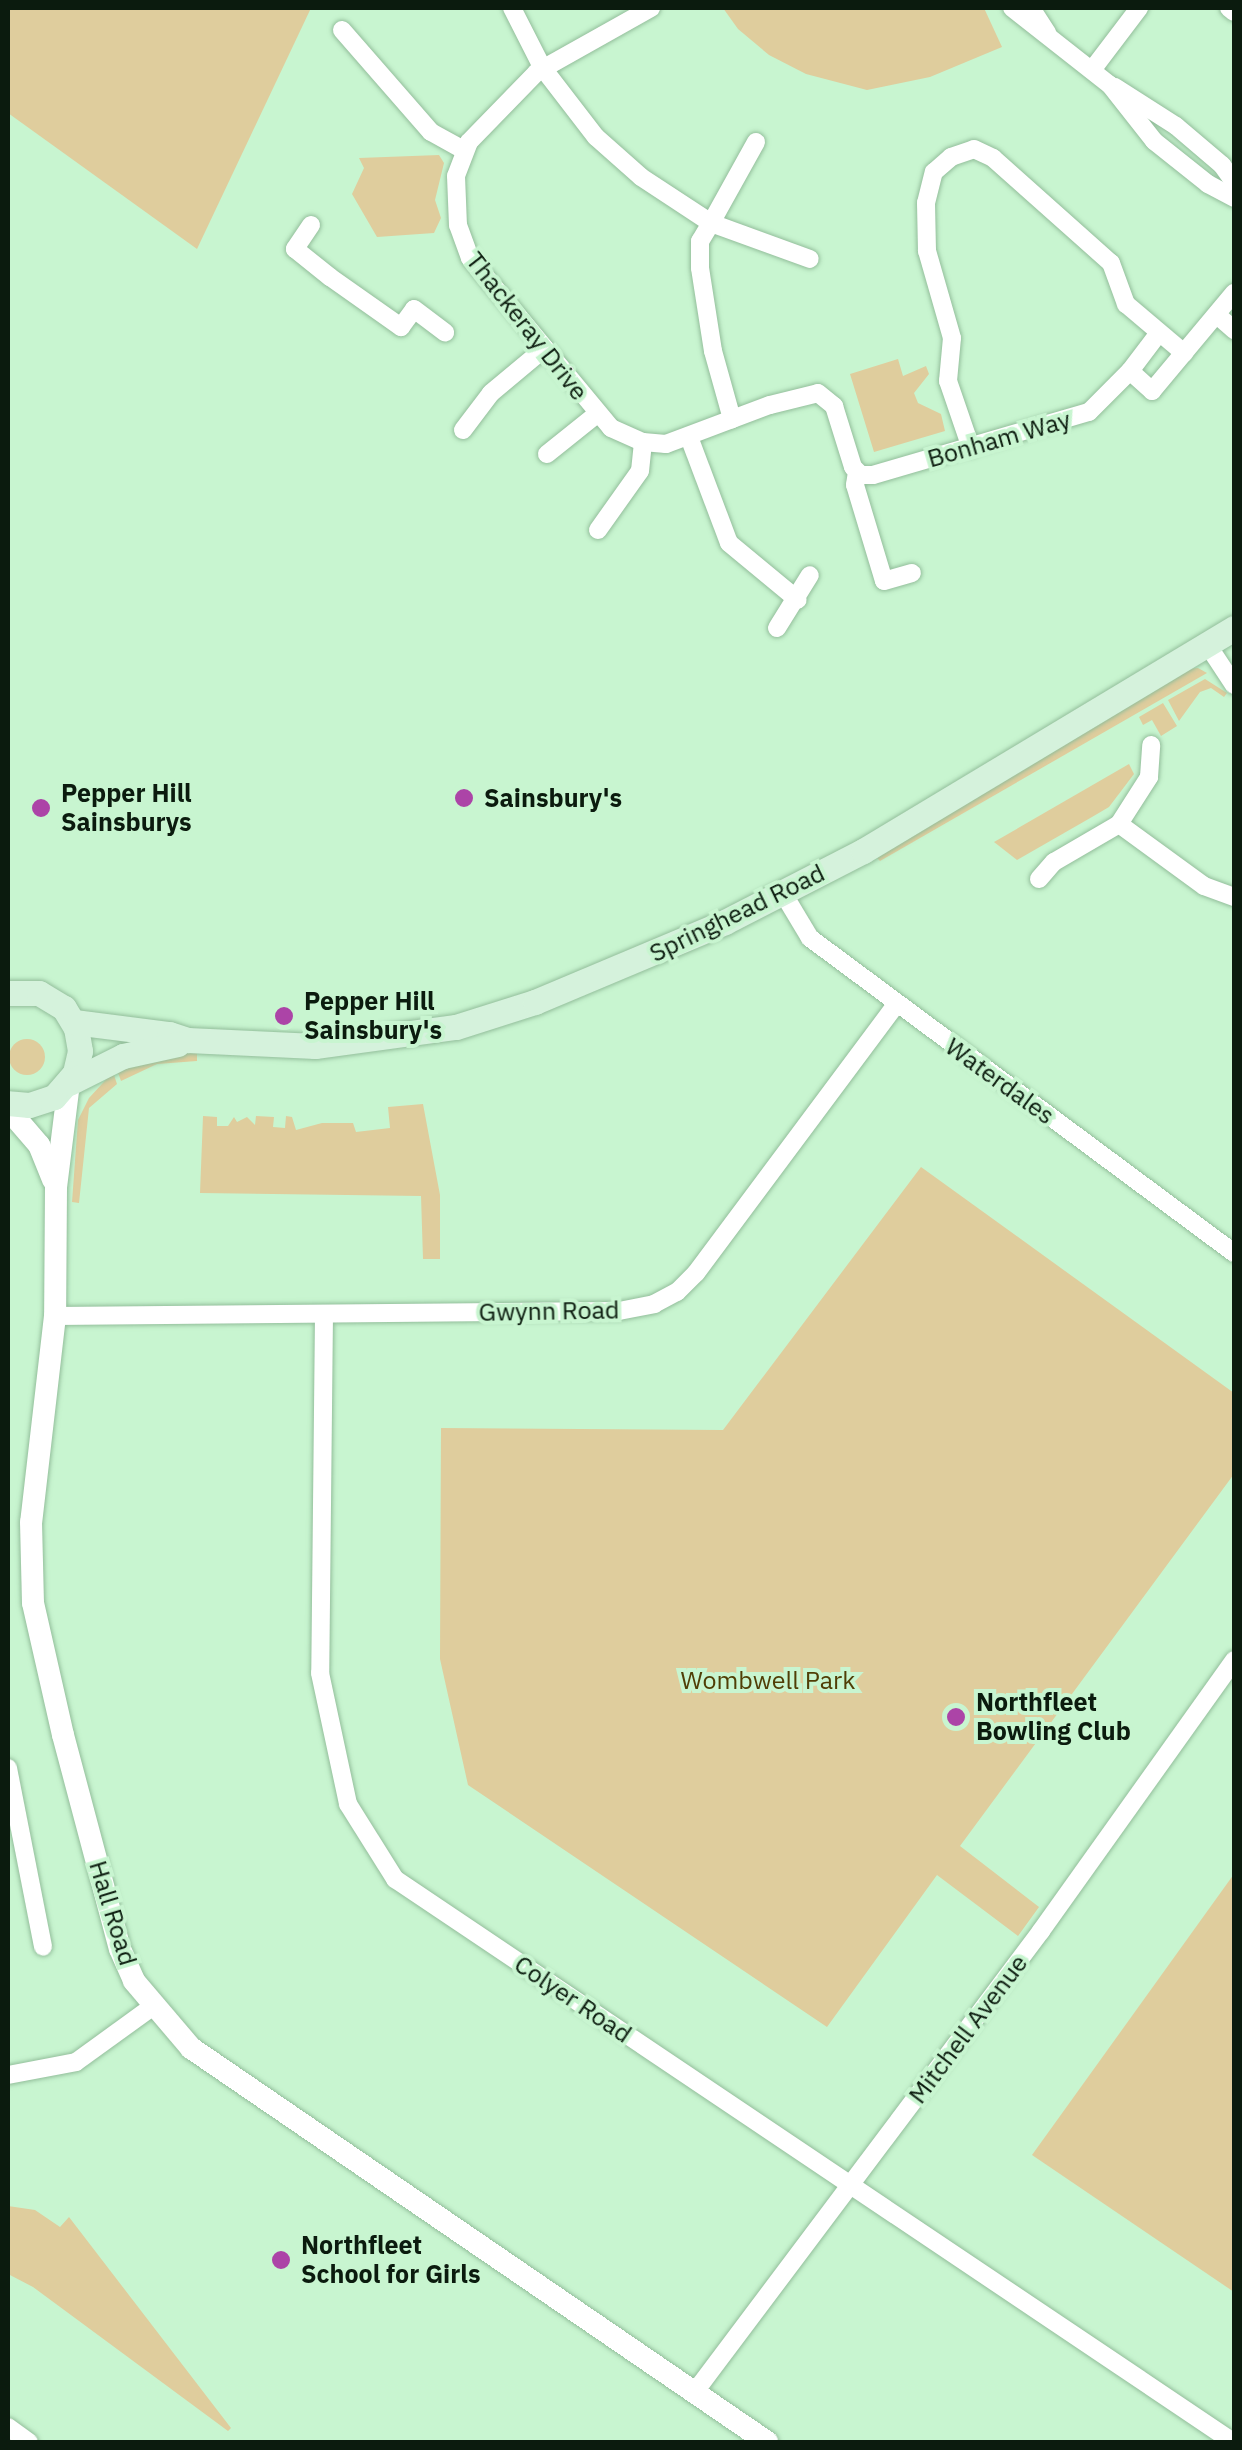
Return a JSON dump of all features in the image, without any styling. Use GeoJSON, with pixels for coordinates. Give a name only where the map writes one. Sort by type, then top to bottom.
{"type":"FeatureCollection","features":[{"type":"Feature","properties":{"kind":"main road","name":"Springhead Road"},"geometry":{"type":"LineString","coordinates":[[74,1022],[188,1040],[315,1046],[456,1026],[582,985],[784,893],[863,851],[1234,628]]}},
{"type":"Feature","properties":{"kind":"main road"},"geometry":{"type":"LineString","coordinates":[[8,994],[45,996],[64,1008],[74,1022]]}},
{"type":"Feature","properties":{"kind":"main road","name":"Hall Road"},"geometry":{"type":"LineString","coordinates":[[8,1106],[42,1102],[68,1083],[80,1051],[74,1022]]}},
{"type":"Feature","properties":{"kind":"main road","name":"Springhead Road"},"geometry":{"type":"LineString","coordinates":[[68,1083],[123,1056],[188,1040]]}},
{"type":"Feature","properties":{"kind":"street"},"geometry":{"type":"LineString","coordinates":[[512,8],[542,67],[615,156],[711,222],[810,259]]}},
{"type":"Feature","properties":{"kind":"street"},"geometry":{"type":"LineString","coordinates":[[342,30],[432,132],[463,150],[503,103],[542,67],[651,8]]}},
{"type":"Feature","properties":{"kind":"street"},"geometry":{"type":"LineString","coordinates":[[1012,8],[1033,28],[1047,33]]}},
{"type":"Feature","properties":{"kind":"street"},"geometry":{"type":"LineString","coordinates":[[1031,8],[1047,33],[1110,85],[1176,126],[1222,165],[1234,182]]}},
{"type":"Feature","properties":{"kind":"street"},"geometry":{"type":"LineString","coordinates":[[1092,70],[1139,8]]}},
{"type":"Feature","properties":{"kind":"street"},"geometry":{"type":"LineString","coordinates":[[1110,85],[1154,141],[1208,184],[1234,198]]}},
{"type":"Feature","properties":{"kind":"street"},"geometry":{"type":"LineString","coordinates":[[732,418],[713,351],[701,280],[700,245],[756,142]]}},
{"type":"Feature","properties":{"kind":"street"},"geometry":{"type":"LineString","coordinates":[[970,448],[948,381],[952,338],[926,251],[926,203],[934,172],[952,157],[974,149],[992,158],[1111,263],[1126,304],[1184,352]]}},
{"type":"Feature","properties":{"kind":"street","name":"Thackeray Drive"},"geometry":{"type":"LineString","coordinates":[[463,150],[455,197],[463,245],[597,414],[612,428],[643,442]]}},
{"type":"Feature","properties":{"kind":"street"},"geometry":{"type":"LineString","coordinates":[[311,225],[295,249],[330,277],[401,327],[414,308],[445,332]]}},
{"type":"Feature","properties":{"kind":"street"},"geometry":{"type":"LineString","coordinates":[[1130,371],[1152,391],[1234,293]]}},
{"type":"Feature","properties":{"kind":"street"},"geometry":{"type":"LineString","coordinates":[[1217,315],[1234,330]]}},
{"type":"Feature","properties":{"kind":"street","name":"Bonham Way"},"geometry":{"type":"LineString","coordinates":[[856,470],[874,475],[1090,412],[1130,371],[1158,334]]}},
{"type":"Feature","properties":{"kind":"street"},"geometry":{"type":"LineString","coordinates":[[463,430],[491,393],[545,348]]}},
{"type":"Feature","properties":{"kind":"street"},"geometry":{"type":"LineString","coordinates":[[598,530],[640,471],[643,442],[666,444],[732,418],[799,397],[823,394],[835,408],[856,470],[854,485],[884,581],[912,573]]}},
{"type":"Feature","properties":{"kind":"street"},"geometry":{"type":"LineString","coordinates":[[547,454],[597,414]]}},
{"type":"Feature","properties":{"kind":"street"},"geometry":{"type":"LineString","coordinates":[[688,437],[729,543],[798,600]]}},
{"type":"Feature","properties":{"kind":"street"},"geometry":{"type":"LineString","coordinates":[[777,628],[798,600],[810,575]]}},
{"type":"Feature","properties":{"kind":"street"},"geometry":{"type":"LineString","coordinates":[[1207,644],[1234,685]]}},
{"type":"Feature","properties":{"kind":"street"},"geometry":{"type":"LineString","coordinates":[[1039,880],[1054,862],[1119,824],[1149,776],[1150,745]]}},
{"type":"Feature","properties":{"kind":"street"},"geometry":{"type":"LineString","coordinates":[[1119,824],[1204,886],[1234,897]]}},
{"type":"Feature","properties":{"kind":"street","name":"Waterdales"},"geometry":{"type":"LineString","coordinates":[[784,893],[810,938],[1234,1252]]}},
{"type":"Feature","properties":{"kind":"street","name":"Gwynn Road"},"geometry":{"type":"LineString","coordinates":[[55,1316],[619,1311],[672,1295],[704,1264],[896,1005]]}},
{"type":"Feature","properties":{"kind":"street","name":"Hall Road"},"geometry":{"type":"LineString","coordinates":[[68,1083],[56,1187],[55,1316],[31,1522],[34,1603],[120,1949],[152,2006],[190,2048],[767,2442]]}},
{"type":"Feature","properties":{"kind":"street","name":"Hall Road"},"geometry":{"type":"LineString","coordinates":[[8,1106],[39,1145],[56,1187]]}},
{"type":"Feature","properties":{"kind":"street","name":"Colyer Road"},"geometry":{"type":"LineString","coordinates":[[324,1314],[320,1674],[348,1804],[394,1879],[1233,2442]]}},
{"type":"Feature","properties":{"kind":"street","name":"Mitchell Avenue"},"geometry":{"type":"LineString","coordinates":[[694,2394],[1041,1932],[1234,1660]]}},
{"type":"Feature","properties":{"kind":"street"},"geometry":{"type":"LineString","coordinates":[[8,1773],[43,1947]]}},
{"type":"Feature","properties":{"kind":"street"},"geometry":{"type":"LineString","coordinates":[[8,2075],[76,2062],[152,2006]]}},
{"type":"Feature","properties":{"kind":"street"},"geometry":{"type":"LineString","coordinates":[[8,2427],[29,2442]]}},
{"type":"Feature","properties":{"kind":"green space"},"geometry":{"type":"Polygon","coordinates":[[[8,8],[311,8],[197,249],[8,113],[8,8]]]}},
{"type":"Feature","properties":{"kind":"green space"},"geometry":{"type":"Polygon","coordinates":[[[723,8],[984,8],[1002,47],[930,77],[867,90],[806,74],[769,55],[738,29],[723,8]]]}},
{"type":"Feature","properties":{"kind":"green space"},"geometry":{"type":"Polygon","coordinates":[[[439,155],[444,163],[435,200],[441,218],[434,233],[377,237],[352,194],[364,168],[359,158],[439,155]]]}},
{"type":"Feature","properties":{"kind":"green space"},"geometry":{"type":"Polygon","coordinates":[[[898,359],[903,376],[926,366],[929,374],[914,393],[918,403],[941,414],[945,431],[874,452],[850,374],[898,359]]]}},
{"type":"Feature","properties":{"kind":"green space"},"geometry":{"type":"Polygon","coordinates":[[[1198,668],[1207,673],[880,861],[877,858],[1186,669],[1198,668]]]}},
{"type":"Feature","properties":{"kind":"green space"},"geometry":{"type":"Polygon","coordinates":[[[1205,679],[1227,693],[1224,697],[1211,688],[1200,692],[1179,721],[1168,700],[1205,679]]]}},
{"type":"Feature","properties":{"kind":"green space"},"geometry":{"type":"Polygon","coordinates":[[[1163,703],[1177,726],[1161,736],[1152,720],[1143,725],[1139,717],[1163,703]]]}},
{"type":"Feature","properties":{"kind":"green space"},"geometry":{"type":"Polygon","coordinates":[[[1129,764],[1134,774],[1109,807],[1092,817],[1017,860],[994,842],[1129,764]]]}},
{"type":"Feature","properties":{"kind":"green space"},"geometry":{"type":"Polygon","coordinates":[[[27,1039],[40,1044],[45,1057],[40,1070],[27,1075],[14,1070],[9,1057],[14,1044],[27,1039]]]}},
{"type":"Feature","properties":{"kind":"green space"},"geometry":{"type":"Polygon","coordinates":[[[177,1053],[197,1053],[197,1061],[157,1064],[121,1081],[117,1070],[177,1053]]]}},
{"type":"Feature","properties":{"kind":"green space"},"geometry":{"type":"Polygon","coordinates":[[[113,1072],[117,1084],[89,1108],[79,1203],[72,1202],[78,1120],[89,1098],[113,1072]]]}},
{"type":"Feature","properties":{"kind":"green space"},"geometry":{"type":"Polygon","coordinates":[[[423,1104],[440,1195],[440,1259],[423,1259],[421,1196],[200,1193],[203,1116],[217,1117],[217,1126],[228,1126],[234,1117],[237,1122],[247,1117],[255,1125],[256,1116],[274,1117],[273,1127],[285,1128],[286,1116],[292,1117],[296,1130],[322,1123],[353,1123],[356,1132],[390,1128],[388,1107],[423,1104]]]}},
{"type":"Feature","properties":{"kind":"green space","name":"Wombwell Park"},"geometry":{"type":"Polygon","coordinates":[[[921,1167],[1234,1393],[1234,1474],[960,1846],[1039,1907],[1018,1936],[937,1875],[827,2027],[468,1785],[440,1659],[441,1428],[723,1430],[921,1167]]]}},
{"type":"Feature","properties":{"kind":"green space"},"geometry":{"type":"Polygon","coordinates":[[[1234,1874],[1234,2292],[1032,2155],[1234,1874]]]}},
{"type":"Feature","properties":{"kind":"green space"},"geometry":{"type":"Polygon","coordinates":[[[8,2206],[35,2210],[60,2227],[69,2217],[231,2428],[228,2431],[33,2287],[8,2274],[8,2206]]]}},
{"type":"Feature","properties":{"kind":"place","name":"Sainsbury's"},"geometry":{"type":"Point","coordinates":[464,798]}},
{"type":"Feature","properties":{"kind":"place","name":"Pepper Hill Sainsburys"},"geometry":{"type":"Point","coordinates":[41,808]}},
{"type":"Feature","properties":{"kind":"place","name":"Pepper Hill Sainsbury's"},"geometry":{"type":"Point","coordinates":[284,1016]}},
{"type":"Feature","properties":{"kind":"place","name":"Northfleet Bowling Club"},"geometry":{"type":"Point","coordinates":[956,1717]}},
{"type":"Feature","properties":{"kind":"place","name":"Northfleet School for Girls"},"geometry":{"type":"Point","coordinates":[281,2260]}}]}
